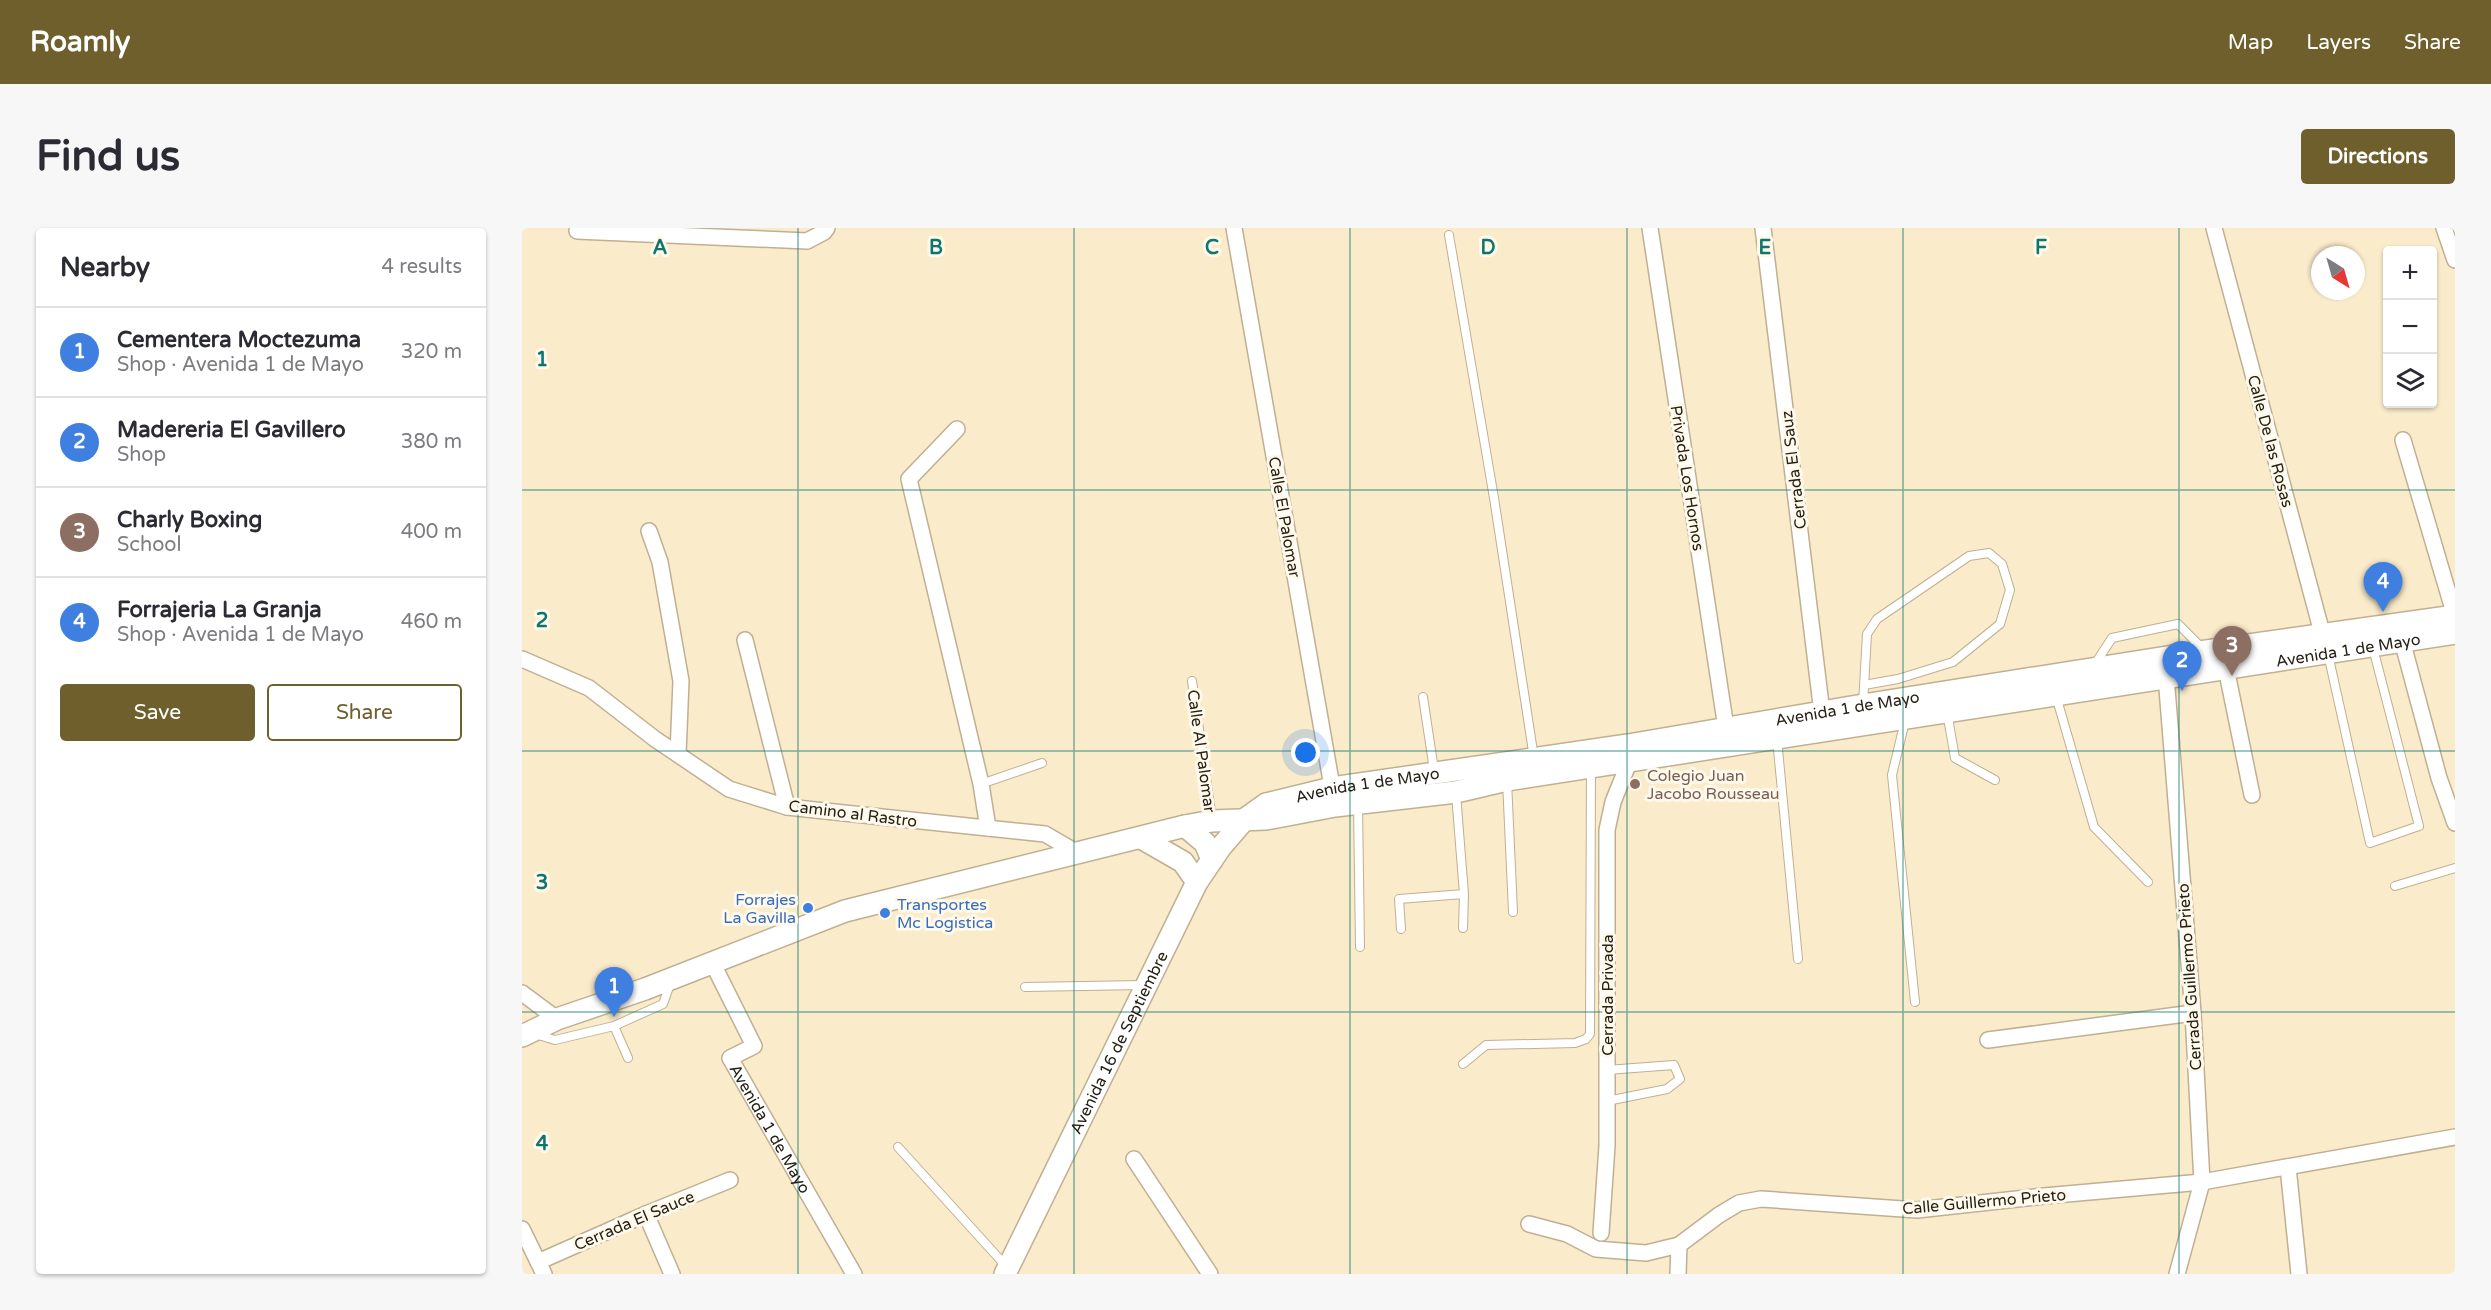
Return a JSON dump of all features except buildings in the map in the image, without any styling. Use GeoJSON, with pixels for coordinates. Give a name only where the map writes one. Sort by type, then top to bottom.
{"type":"FeatureCollection","features":[{"type":"Feature","properties":{"kind":"main road","name":"Avenida 1 de Mayo"},"geometry":{"type":"LineString","coordinates":[[526,1034],[557,1019],[672,979],[845,911],[1185,826],[1212,821],[1245,819],[1266,804],[1334,797],[1434,772],[1534,760],[1822,713],[1864,695],[2091,669],[2205,651],[2325,644],[2370,638],[2401,633],[2455,616]]}},
{"type":"Feature","properties":{"kind":"main road","name":"Avenida 1 de Mayo"},"geometry":{"type":"LineString","coordinates":[[2401,633],[2455,633]]}},
{"type":"Feature","properties":{"kind":"main road","name":"Avenida 1 de Mayo"},"geometry":{"type":"LineString","coordinates":[[1334,797],[1358,803],[1456,792],[1507,780],[1630,760],[2226,668],[2325,644]]}},
{"type":"Feature","properties":{"kind":"main road","name":"Avenida 16 de Septiembre"},"geometry":{"type":"LineString","coordinates":[[1007,1271],[1197,882],[1245,819]]}},
{"type":"Feature","properties":{"kind":"main road"},"geometry":{"type":"LineString","coordinates":[[1185,826],[1205,843],[1212,860]]}},
{"type":"Feature","properties":{"kind":"main road"},"geometry":{"type":"LineString","coordinates":[[1143,838],[1184,862],[1197,882]]}},
{"type":"Feature","properties":{"kind":"street"},"geometry":{"type":"LineString","coordinates":[[577,231],[807,241],[824,232],[826,228]]}},
{"type":"Feature","properties":{"kind":"street","name":"Calle El Palomar"},"geometry":{"type":"LineString","coordinates":[[1234,228],[1334,797]]}},
{"type":"Feature","properties":{"kind":"street","name":"Privada Los Hornos"},"geometry":{"type":"LineString","coordinates":[[1650,228],[1726,728]]}},
{"type":"Feature","properties":{"kind":"street","name":"Cerrada El Sauz"},"geometry":{"type":"LineString","coordinates":[[1763,228],[1822,713]]}},
{"type":"Feature","properties":{"kind":"street","name":"Calle De las Rosas"},"geometry":{"type":"LineString","coordinates":[[2214,228],[2325,644]]}},
{"type":"Feature","properties":{"kind":"street"},"geometry":{"type":"LineString","coordinates":[[2444,228],[2455,260]]}},
{"type":"Feature","properties":{"kind":"street"},"geometry":{"type":"LineString","coordinates":[[957,429],[909,479],[981,784],[988,828]]}},
{"type":"Feature","properties":{"kind":"street"},"geometry":{"type":"LineString","coordinates":[[2403,440],[2455,616]]}},
{"type":"Feature","properties":{"kind":"street"},"geometry":{"type":"LineString","coordinates":[[649,531],[660,562],[681,681],[678,754]]}},
{"type":"Feature","properties":{"kind":"street"},"geometry":{"type":"LineString","coordinates":[[2401,633],[2439,778],[2455,823]]}},
{"type":"Feature","properties":{"kind":"street"},"geometry":{"type":"LineString","coordinates":[[746,640],[787,807]]}},
{"type":"Feature","properties":{"kind":"street","name":"Camino al Rastro"},"geometry":{"type":"LineString","coordinates":[[522,659],[589,688],[729,789],[787,807],[1046,834],[1077,852]]}},
{"type":"Feature","properties":{"kind":"street"},"geometry":{"type":"LineString","coordinates":[[2226,668],[2252,795]]}},
{"type":"Feature","properties":{"kind":"street","name":"Cerrada Guillermo Prieto"},"geometry":{"type":"LineString","coordinates":[[2166,676],[2193,1013],[2202,1182],[2177,1274]]}},
{"type":"Feature","properties":{"kind":"street","name":"Cerrada Privada"},"geometry":{"type":"LineString","coordinates":[[1601,1233],[1607,1146],[1607,830],[1613,802],[1630,760]]}},
{"type":"Feature","properties":{"kind":"street","name":"Avenida 1 de Mayo"},"geometry":{"type":"LineString","coordinates":[[712,962],[754,1046],[730,1058],[854,1274]]}},
{"type":"Feature","properties":{"kind":"street"},"geometry":{"type":"LineString","coordinates":[[522,993],[557,1019]]}},
{"type":"Feature","properties":{"kind":"street"},"geometry":{"type":"LineString","coordinates":[[1988,1040],[2193,1013]]}},
{"type":"Feature","properties":{"kind":"street","name":"Calle Guillermo Prieto"},"geometry":{"type":"LineString","coordinates":[[1529,1224],[1567,1234],[1596,1249],[1646,1253],[1679,1245],[1739,1203],[1761,1199],[1917,1210],[2202,1182],[2455,1137]]}},
{"type":"Feature","properties":{"kind":"street"},"geometry":{"type":"LineString","coordinates":[[1134,1159],[1210,1274]]}},
{"type":"Feature","properties":{"kind":"street"},"geometry":{"type":"LineString","coordinates":[[2288,1167],[2299,1274]]}},
{"type":"Feature","properties":{"kind":"street","name":"Cerrada El Sauce"},"geometry":{"type":"LineString","coordinates":[[541,1268],[646,1214],[730,1180]]}},
{"type":"Feature","properties":{"kind":"street"},"geometry":{"type":"LineString","coordinates":[[646,1214],[672,1274]]}},
{"type":"Feature","properties":{"kind":"street"},"geometry":{"type":"LineString","coordinates":[[522,1229],[541,1268]]}},
{"type":"Feature","properties":{"kind":"street"},"geometry":{"type":"LineString","coordinates":[[1678,1274],[1679,1245]]}},
{"type":"Feature","properties":{"kind":"lane"},"geometry":{"type":"LineString","coordinates":[[1449,235],[1494,498],[1534,760]]}},
{"type":"Feature","properties":{"kind":"lane"},"geometry":{"type":"LineString","coordinates":[[1989,553],[2002,564],[2010,590],[2000,624],[1953,662],[1898,679],[1864,695],[1867,634],[1877,619],[1969,556],[1989,553]]}},
{"type":"Feature","properties":{"kind":"lane"},"geometry":{"type":"LineString","coordinates":[[2091,669],[2112,638],[2178,624],[2205,651]]}},
{"type":"Feature","properties":{"kind":"lane"},"geometry":{"type":"LineString","coordinates":[[2325,644],[2370,843],[2419,826],[2370,638]]}},
{"type":"Feature","properties":{"kind":"lane","name":"Calle Al Palomar"},"geometry":{"type":"LineString","coordinates":[[1192,681],[1212,821]]}},
{"type":"Feature","properties":{"kind":"lane"},"geometry":{"type":"LineString","coordinates":[[2056,694],[2094,826],[2148,882]]}},
{"type":"Feature","properties":{"kind":"lane"},"geometry":{"type":"LineString","coordinates":[[1423,697],[1434,772]]}},
{"type":"Feature","properties":{"kind":"lane"},"geometry":{"type":"LineString","coordinates":[[1947,711],[1955,758],[1995,780]]}},
{"type":"Feature","properties":{"kind":"lane"},"geometry":{"type":"LineString","coordinates":[[1906,716],[1892,776],[1915,1002]]}},
{"type":"Feature","properties":{"kind":"lane"},"geometry":{"type":"LineString","coordinates":[[1777,738],[1798,959]]}},
{"type":"Feature","properties":{"kind":"lane"},"geometry":{"type":"LineString","coordinates":[[981,784],[1042,763]]}},
{"type":"Feature","properties":{"kind":"lane"},"geometry":{"type":"LineString","coordinates":[[1463,1064],[1486,1045],[1575,1043],[1586,1039],[1590,1034],[1591,767]]}},
{"type":"Feature","properties":{"kind":"lane"},"geometry":{"type":"LineString","coordinates":[[1507,780],[1513,912]]}},
{"type":"Feature","properties":{"kind":"lane"},"geometry":{"type":"LineString","coordinates":[[1456,792],[1464,894],[1463,928]]}},
{"type":"Feature","properties":{"kind":"lane"},"geometry":{"type":"LineString","coordinates":[[1358,803],[1360,947]]}},
{"type":"Feature","properties":{"kind":"lane"},"geometry":{"type":"LineString","coordinates":[[2395,885],[2455,868]]}},
{"type":"Feature","properties":{"kind":"lane"},"geometry":{"type":"LineString","coordinates":[[1401,929],[1399,899],[1464,894]]}},
{"type":"Feature","properties":{"kind":"lane"},"geometry":{"type":"LineString","coordinates":[[526,1034],[555,1040],[614,1026],[663,1004],[672,979]]}},
{"type":"Feature","properties":{"kind":"lane"},"geometry":{"type":"LineString","coordinates":[[1025,987],[1147,985]]}},
{"type":"Feature","properties":{"kind":"lane"},"geometry":{"type":"LineString","coordinates":[[614,1026],[628,1058]]}},
{"type":"Feature","properties":{"kind":"lane"},"geometry":{"type":"LineString","coordinates":[[1607,1070],[1674,1065],[1680,1078],[1667,1089],[1607,1101]]}},
{"type":"Feature","properties":{"kind":"lane"},"geometry":{"type":"LineString","coordinates":[[898,1147],[1007,1271]]}},
{"type":"Feature","properties":{"kind":"place","name":"Forrajeria La Granja"},"geometry":{"type":"Point","coordinates":[2383,612]}},
{"type":"Feature","properties":{"kind":"place","name":"Charly Boxing"},"geometry":{"type":"Point","coordinates":[2232,676]}},
{"type":"Feature","properties":{"kind":"place","name":"Madereria El Gavillero"},"geometry":{"type":"Point","coordinates":[2182,691]}},
{"type":"Feature","properties":{"kind":"place","name":"Colegio Juan Jacobo Rousseau"},"geometry":{"type":"Point","coordinates":[1635,784]}},
{"type":"Feature","properties":{"kind":"place","name":"Forrajes La Gavilla"},"geometry":{"type":"Point","coordinates":[808,908]}},
{"type":"Feature","properties":{"kind":"place","name":"Transportes Mc Logistica"},"geometry":{"type":"Point","coordinates":[885,913]}},
{"type":"Feature","properties":{"kind":"place","name":"Cementera Moctezuma"},"geometry":{"type":"Point","coordinates":[614,1017]}}]}
